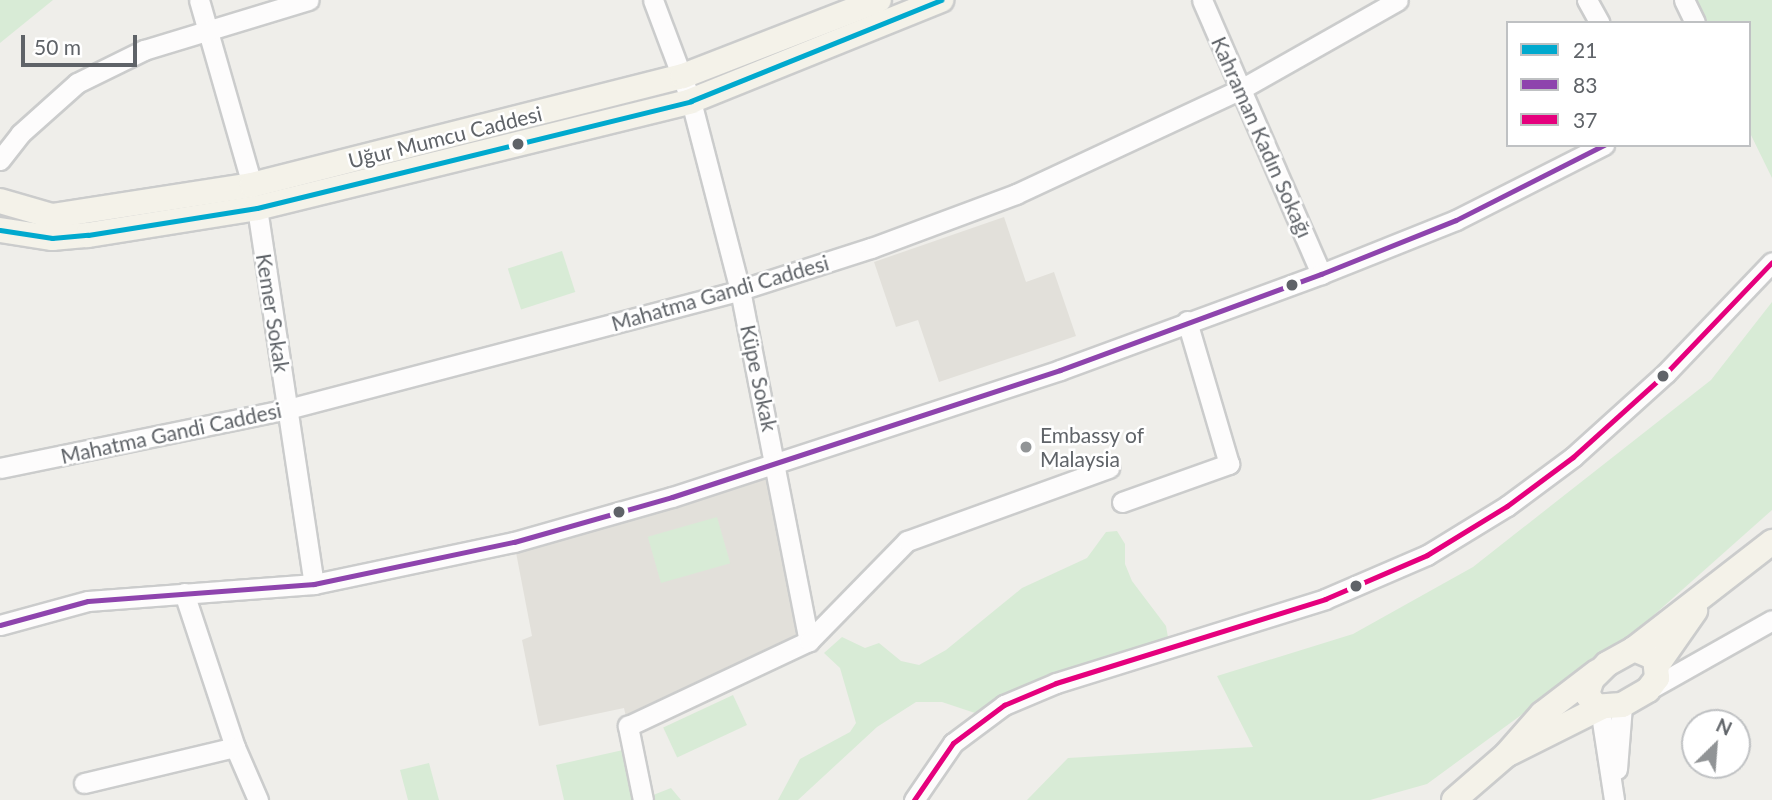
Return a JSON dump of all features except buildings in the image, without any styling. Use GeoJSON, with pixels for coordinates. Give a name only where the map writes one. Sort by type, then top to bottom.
{"type":"FeatureCollection","features":[{"type":"Feature","properties":{"kind":"main road","name":"Uğur Mumcu Caddesi"},"geometry":{"type":"LineString","coordinates":[[0,201],[52,216],[255,197],[683,76],[880,0]]}},
{"type":"Feature","properties":{"kind":"main road","name":"Uğur Mumcu Caddesi"},"geometry":{"type":"LineString","coordinates":[[0,230],[52,238],[88,235],[691,101],[941,0]]}},
{"type":"Feature","properties":{"kind":"main road"},"geometry":{"type":"LineString","coordinates":[[1454,800],[1506,755],[1542,714],[1634,649],[1772,542]]}},
{"type":"Feature","properties":{"kind":"main road"},"geometry":{"type":"LineString","coordinates":[[1506,755],[1648,690],[1657,678],[1658,664],[1704,596]]}},
{"type":"Feature","properties":{"kind":"main road"},"geometry":{"type":"LineString","coordinates":[[1634,649],[1646,651],[1658,664]]}},
{"type":"Feature","properties":{"kind":"main road"},"geometry":{"type":"LineString","coordinates":[[1598,672],[1587,694],[1611,707]]}},
{"type":"Feature","properties":{"kind":"street","name":"Kemer Sokak"},"geometry":{"type":"LineString","coordinates":[[200,0],[255,197],[314,584]]}},
{"type":"Feature","properties":{"kind":"street"},"geometry":{"type":"LineString","coordinates":[[0,160],[20,134],[77,83],[145,50],[207,28],[309,0]]}},
{"type":"Feature","properties":{"kind":"street","name":"Küpe Sokak"},"geometry":{"type":"LineString","coordinates":[[653,0],[691,101],[740,290],[776,460],[809,641]]}},
{"type":"Feature","properties":{"kind":"street","name":"Kahraman Kadın Sokağı"},"geometry":{"type":"LineString","coordinates":[[1202,0],[1321,274]]}},
{"type":"Feature","properties":{"kind":"street","name":"Mahatma Gandi Caddesi"},"geometry":{"type":"LineString","coordinates":[[0,468],[288,409],[740,290],[997,202],[1241,89],[1398,0]]}},
{"type":"Feature","properties":{"kind":"street"},"geometry":{"type":"LineString","coordinates":[[1587,0],[1599,21]]}},
{"type":"Feature","properties":{"kind":"street"},"geometry":{"type":"LineString","coordinates":[[1684,0],[1694,21]]}},
{"type":"Feature","properties":{"kind":"street"},"geometry":{"type":"LineString","coordinates":[[0,625],[88,601],[314,584],[514,542],[672,497],[776,460],[1060,370],[1187,321],[1321,274],[1456,220],[1600,147]]}},
{"type":"Feature","properties":{"kind":"street"},"geometry":{"type":"LineString","coordinates":[[914,800],[954,743],[1004,705],[1056,683],[1325,599],[1427,555],[1497,513],[1617,418],[1772,262]]}},
{"type":"Feature","properties":{"kind":"street"},"geometry":{"type":"LineString","coordinates":[[1122,502],[1229,464],[1187,321]]}},
{"type":"Feature","properties":{"kind":"street"},"geometry":{"type":"LineString","coordinates":[[643,800],[628,726],[809,641],[907,541],[1109,468]]}},
{"type":"Feature","properties":{"kind":"street"},"geometry":{"type":"LineString","coordinates":[[184,593],[235,747],[258,800]]}},
{"type":"Feature","properties":{"kind":"street"},"geometry":{"type":"LineString","coordinates":[[1648,690],[1772,620]]}},
{"type":"Feature","properties":{"kind":"street"},"geometry":{"type":"LineString","coordinates":[[1673,642],[1674,653],[1684,661],[1713,655]]}},
{"type":"Feature","properties":{"kind":"street"},"geometry":{"type":"LineString","coordinates":[[1611,707],[1613,792]]}},
{"type":"Feature","properties":{"kind":"street"},"geometry":{"type":"LineString","coordinates":[[84,783],[235,747]]}},
{"type":"Feature","properties":{"kind":"shaded area"},"geometry":{"type":"Polygon","coordinates":[[[1004,217],[1026,282],[1054,272],[1076,336],[939,382],[918,320],[896,327],[874,262],[1004,217]]]}},
{"type":"Feature","properties":{"kind":"shaded area"},"geometry":{"type":"Polygon","coordinates":[[[777,460],[809,641],[628,726],[624,708],[539,726],[522,640],[532,636],[514,542],[777,460]]]}},
{"type":"Feature","properties":{"kind":"green space"},"geometry":{"type":"Polygon","coordinates":[[[0,0],[53,0],[0,43],[0,0]]]}},
{"type":"Feature","properties":{"kind":"green space"},"geometry":{"type":"Polygon","coordinates":[[[1684,0],[1772,0],[1772,178],[1751,135],[1751,21],[1694,21],[1684,0]]]}},
{"type":"Feature","properties":{"kind":"green space"},"geometry":{"type":"Polygon","coordinates":[[[562,251],[575,292],[521,310],[508,269],[562,251]]]}},
{"type":"Feature","properties":{"kind":"green space"},"geometry":{"type":"Polygon","coordinates":[[[1772,302],[1772,510],[1637,630],[1427,784],[1370,800],[1027,800],[1068,758],[1253,747],[1217,676],[1353,634],[1473,567],[1711,380],[1772,302]]]}},
{"type":"Feature","properties":{"kind":"green space"},"geometry":{"type":"Polygon","coordinates":[[[717,517],[730,563],[661,583],[648,537],[717,517]]]}},
{"type":"Feature","properties":{"kind":"green space"},"geometry":{"type":"Polygon","coordinates":[[[1117,531],[1125,544],[1125,564],[1132,581],[1166,626],[1169,643],[984,716],[942,702],[916,702],[877,727],[798,800],[778,800],[800,759],[850,732],[856,723],[840,668],[824,653],[842,637],[865,648],[879,643],[901,661],[919,665],[946,650],[1022,588],[1087,558],[1106,532],[1117,531]]]}},
{"type":"Feature","properties":{"kind":"green space"},"geometry":{"type":"Polygon","coordinates":[[[733,695],[747,725],[677,757],[663,728],[733,695]]]}},
{"type":"Feature","properties":{"kind":"green space"},"geometry":{"type":"Polygon","coordinates":[[[632,748],[643,799],[671,788],[681,800],[564,800],[556,765],[632,748]]]}},
{"type":"Feature","properties":{"kind":"green space"},"geometry":{"type":"Polygon","coordinates":[[[429,763],[439,800],[408,800],[400,770],[429,763]]]}},
{"type":"Feature","properties":{"kind":"transit line","name":"21"},"geometry":{"type":"LineString","coordinates":[[0,230],[52,238],[88,235],[257,208],[691,101],[941,0]]}},
{"type":"Feature","properties":{"kind":"transit line","name":"83"},"geometry":{"type":"LineString","coordinates":[[0,625],[88,601],[314,584],[514,542],[672,497],[1060,370],[1321,274],[1456,220],[1600,147]]}},
{"type":"Feature","properties":{"kind":"transit line","name":"37"},"geometry":{"type":"LineString","coordinates":[[914,800],[953,743],[1004,705],[1056,683],[1325,599],[1427,555],[1507,506],[1573,457],[1666,373],[1772,262]]}},
{"type":"Feature","properties":{"kind":"place","name":"Embassy of Malaysia"},"geometry":{"type":"Point","coordinates":[1026,447]}}]}
